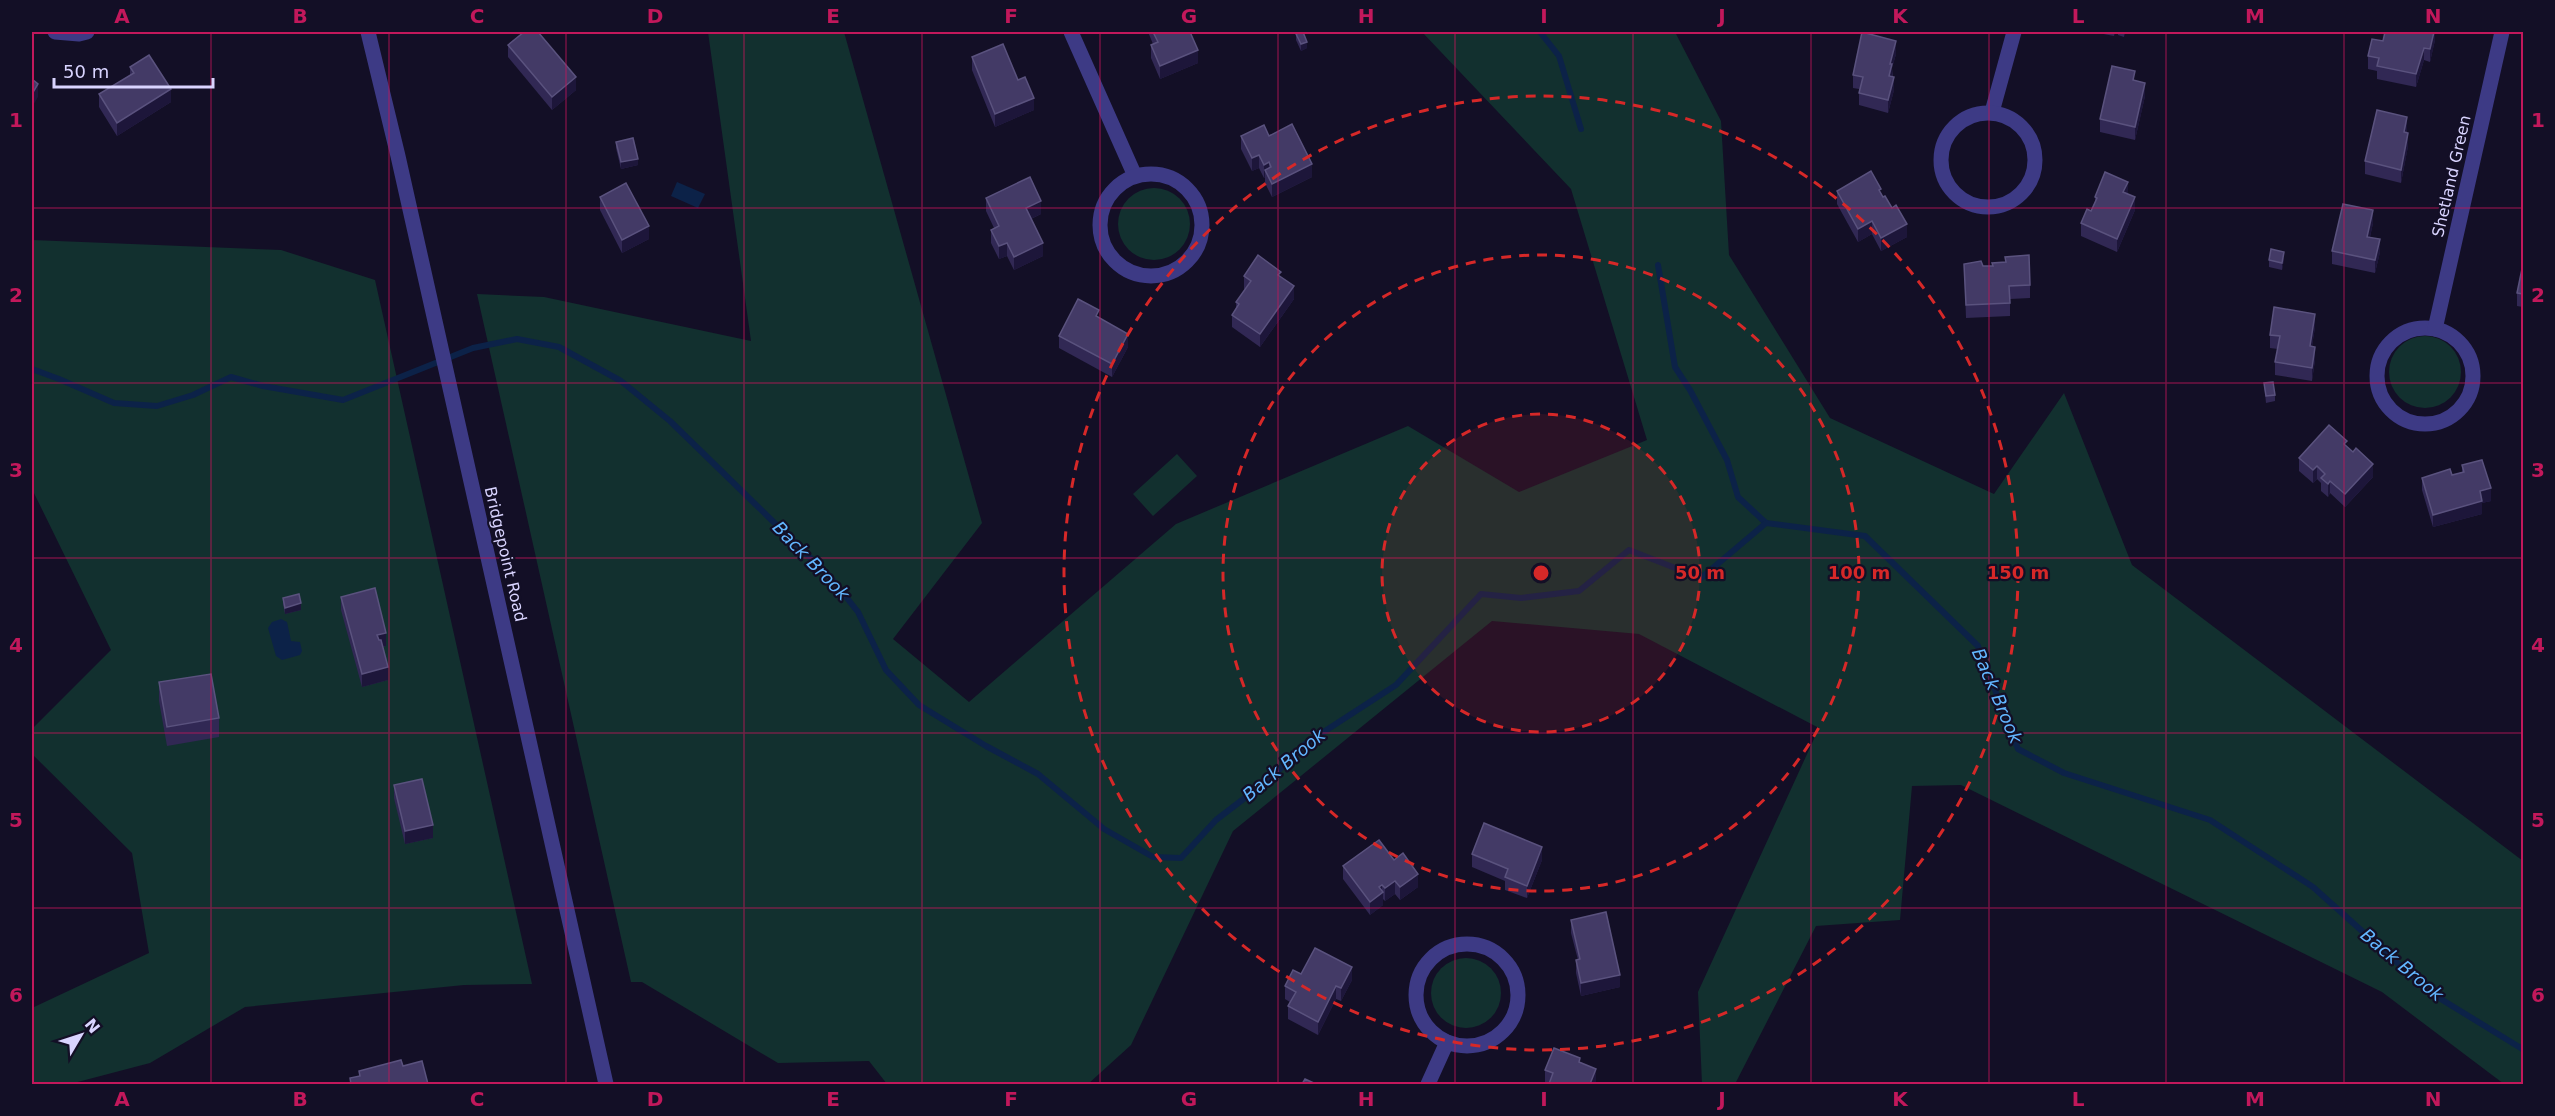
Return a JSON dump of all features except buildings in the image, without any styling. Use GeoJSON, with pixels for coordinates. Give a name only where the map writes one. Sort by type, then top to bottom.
{"type":"FeatureCollection","features":[{"type":"Feature","properties":{"kind":"street"},"geometry":{"type":"LineString","coordinates":[[55,32],[78,34],[87,32]]}},
{"type":"Feature","properties":{"kind":"street","name":"Bridgepoint Road"},"geometry":{"type":"LineString","coordinates":[[368,32],[388,108],[606,1084]]}},
{"type":"Feature","properties":{"kind":"street"},"geometry":{"type":"LineString","coordinates":[[1071,32],[1135,176]]}},
{"type":"Feature","properties":{"kind":"street"},"geometry":{"type":"LineString","coordinates":[[1992,112],[2014,32]]}},
{"type":"Feature","properties":{"kind":"street","name":"Shetland Green"},"geometry":{"type":"LineString","coordinates":[[2436,329],[2502,32]]}},
{"type":"Feature","properties":{"kind":"street"},"geometry":{"type":"LineString","coordinates":[[1992,112],[2020,123],[2029,135],[2035,150],[2036,165],[2031,180],[2017,197],[1996,207],[1981,207],[1965,202],[1953,192],[1944,178],[1940,162],[1942,146],[1949,131],[1961,120],[1976,113],[1992,112]]}},
{"type":"Feature","properties":{"kind":"street"},"geometry":{"type":"LineString","coordinates":[[1152,173],[1169,176],[1184,185],[1196,198],[1202,215],[1202,232],[1197,249],[1186,263],[1172,272],[1159,276],[1139,275],[1124,268],[1111,257],[1103,243],[1100,227],[1102,210],[1109,195],[1120,183],[1135,176],[1152,173]]}},
{"type":"Feature","properties":{"kind":"street"},"geometry":{"type":"LineString","coordinates":[[2419,328],[2436,329],[2450,334],[2462,345],[2473,373],[2471,388],[2459,408],[2441,421],[2426,424],[2410,422],[2396,414],[2385,402],[2378,387],[2376,371],[2390,342],[2404,332],[2419,328]]}},
{"type":"Feature","properties":{"kind":"street"},"geometry":{"type":"LineString","coordinates":[[1463,943],[1480,945],[1495,951],[1508,963],[1516,978],[1518,995],[1516,1012],[1508,1026],[1495,1038],[1480,1045],[1463,1046],[1447,1042],[1432,1033],[1416,1003],[1416,986],[1421,970],[1432,956],[1446,947],[1463,943]]}},
{"type":"Feature","properties":{"kind":"street"},"geometry":{"type":"LineString","coordinates":[[1428,1084],[1447,1042]]}},
{"type":"Feature","properties":{"kind":"green space"},"geometry":{"type":"Polygon","coordinates":[[[708,32],[844,32],[982,523],[893,639],[969,702],[1176,524],[1408,426],[1519,492],[1647,440],[1571,189],[1422,32],[1675,32],[1721,121],[1729,255],[1830,418],[1994,494],[2064,393],[2132,565],[2523,861],[2523,1084],[2504,1084],[2382,992],[1961,785],[1912,786],[1900,920],[1816,926],[1735,1084],[1702,1084],[1698,992],[1819,728],[1639,634],[1492,621],[1233,831],[1131,1045],[1088,1084],[887,1084],[869,1061],[778,1063],[642,982],[631,982],[477,294],[544,297],[751,341],[708,32]]]}},
{"type":"Feature","properties":{"kind":"green space"},"geometry":{"type":"Polygon","coordinates":[[[1154,188],[1174,194],[1184,204],[1190,224],[1184,244],[1174,254],[1154,260],[1134,254],[1124,244],[1118,224],[1124,204],[1134,194],[1154,188]]]}},
{"type":"Feature","properties":{"kind":"green space"},"geometry":{"type":"Polygon","coordinates":[[[32,240],[281,250],[375,280],[532,984],[464,985],[245,1007],[150,1063],[70,1084],[32,1084],[32,1008],[149,953],[132,853],[32,754],[32,729],[111,650],[32,489],[32,240]]]}},
{"type":"Feature","properties":{"kind":"green space"},"geometry":{"type":"Polygon","coordinates":[[[2425,336],[2445,342],[2455,352],[2461,372],[2455,392],[2445,402],[2425,408],[2405,402],[2395,392],[2389,372],[2395,352],[2405,342],[2425,336]]]}},
{"type":"Feature","properties":{"kind":"green space"},"geometry":{"type":"Polygon","coordinates":[[[1177,454],[1197,476],[1153,516],[1133,494],[1177,454]]]}},
{"type":"Feature","properties":{"kind":"green space"},"geometry":{"type":"Polygon","coordinates":[[[1466,958],[1485,964],[1495,974],[1501,993],[1495,1012],[1485,1022],[1466,1028],[1447,1022],[1437,1012],[1431,993],[1437,974],[1447,964],[1466,958]]]}},
{"type":"Feature","properties":{"kind":"water"},"geometry":{"type":"Polygon","coordinates":[[[677,182],[705,194],[698,208],[671,196],[677,182]]]}},
{"type":"Feature","properties":{"kind":"water"},"geometry":{"type":"Polygon","coordinates":[[[281,619],[287,622],[291,641],[300,642],[302,651],[300,655],[282,660],[276,656],[268,628],[272,622],[281,619]]]}},
{"type":"Feature","properties":{"kind":"waterway"},"geometry":{"type":"LineString","coordinates":[[1540,32],[1559,56],[1581,129]]}},
{"type":"Feature","properties":{"kind":"waterway"},"geometry":{"type":"LineString","coordinates":[[1658,265],[1675,367],[1690,390],[1727,460],[1738,497],[1766,523]]}},
{"type":"Feature","properties":{"kind":"waterway","name":"Back Brook"},"geometry":{"type":"LineString","coordinates":[[32,369],[114,403],[157,406],[193,395],[231,377],[263,386],[343,400],[473,348],[517,339],[559,347],[621,381],[670,421],[831,578],[858,612],[886,670],[919,705],[986,746],[1038,774],[1104,829],[1153,857],[1181,858],[1216,820],[1271,778],[1305,744],[1396,685],[1481,594],[1521,598],[1579,591],[1629,550],[1701,578],[1766,523],[1865,536],[1978,646],[2018,749],[2064,773],[2210,820],[2313,887],[2431,993],[2524,1050]]}}]}
